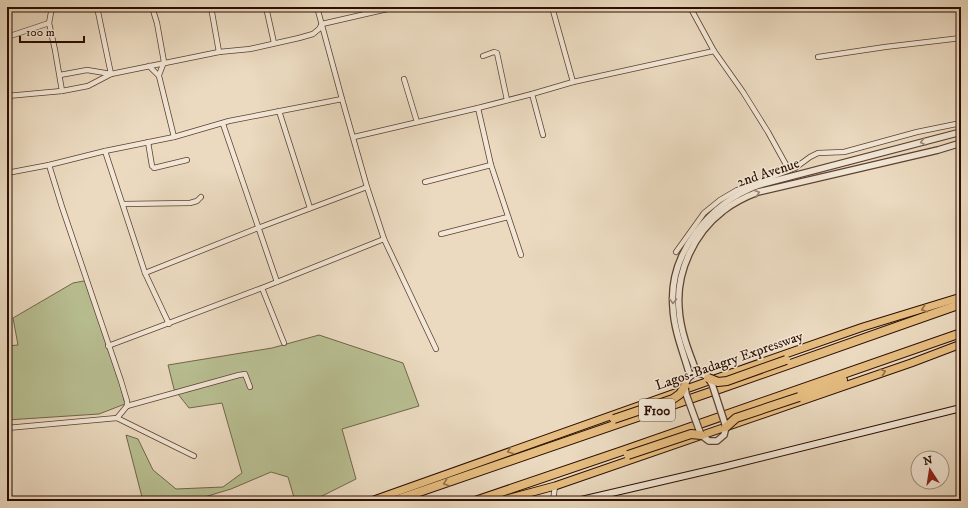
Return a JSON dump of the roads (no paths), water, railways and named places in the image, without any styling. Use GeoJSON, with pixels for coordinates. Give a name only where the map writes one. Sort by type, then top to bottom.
{"type":"FeatureCollection","features":[{"type":"Feature","properties":{"kind":"highway","name":"Lagos-Badagry Expressway"},"geometry":{"type":"LineString","coordinates":[[393,501],[961,304]]}},
{"type":"Feature","properties":{"kind":"highway"},"geometry":{"type":"LineString","coordinates":[[708,378],[718,382],[727,381],[827,346],[919,318]]}},
{"type":"Feature","properties":{"kind":"highway","name":"F100"},"geometry":{"type":"LineString","coordinates":[[476,501],[961,333]]}},
{"type":"Feature","properties":{"kind":"highway"},"geometry":{"type":"LineString","coordinates":[[726,427],[736,418],[799,397],[921,348]]}},
{"type":"Feature","properties":{"kind":"highway"},"geometry":{"type":"LineString","coordinates":[[460,478],[549,443],[673,399],[680,394],[685,386]]}},
{"type":"Feature","properties":{"kind":"highway"},"geometry":{"type":"LineString","coordinates":[[476,501],[562,476],[691,434],[701,435]]}},
{"type":"Feature","properties":{"kind":"main road","name":"Lagos-Badagry Expressway"},"geometry":{"type":"LineString","coordinates":[[371,501],[864,327],[961,297]]}},
{"type":"Feature","properties":{"kind":"main road"},"geometry":{"type":"LineString","coordinates":[[499,501],[555,486],[911,363],[961,344]]}},
{"type":"Feature","properties":{"kind":"main road"},"geometry":{"type":"LineString","coordinates":[[577,501],[961,409]]}},
{"type":"Feature","properties":{"kind":"main road"},"geometry":{"type":"LineString","coordinates":[[591,501],[961,409]]}},
{"type":"Feature","properties":{"kind":"street"},"geometry":{"type":"LineString","coordinates":[[52,7],[49,24],[62,90]]}},
{"type":"Feature","properties":{"kind":"street"},"geometry":{"type":"LineString","coordinates":[[97,7],[111,74]]}},
{"type":"Feature","properties":{"kind":"street"},"geometry":{"type":"LineString","coordinates":[[152,7],[157,23],[164,62],[159,75]]}},
{"type":"Feature","properties":{"kind":"street"},"geometry":{"type":"LineString","coordinates":[[211,7],[220,52]]}},
{"type":"Feature","properties":{"kind":"street"},"geometry":{"type":"LineString","coordinates":[[266,7],[274,43]]}},
{"type":"Feature","properties":{"kind":"street"},"geometry":{"type":"LineString","coordinates":[[316,7],[367,187],[384,239],[436,349]]}},
{"type":"Feature","properties":{"kind":"street"},"geometry":{"type":"LineString","coordinates":[[7,96],[88,86],[111,74],[164,62],[220,52],[250,49],[313,34],[322,24],[396,7]]}},
{"type":"Feature","properties":{"kind":"street"},"geometry":{"type":"LineString","coordinates":[[552,7],[573,82]]}},
{"type":"Feature","properties":{"kind":"street"},"geometry":{"type":"LineString","coordinates":[[690,7],[714,51],[758,115],[777,147],[788,170]]}},
{"type":"Feature","properties":{"kind":"street"},"geometry":{"type":"LineString","coordinates":[[7,37],[49,24]]}},
{"type":"Feature","properties":{"kind":"street"},"geometry":{"type":"LineString","coordinates":[[818,57],[961,38]]}},
{"type":"Feature","properties":{"kind":"street"},"geometry":{"type":"LineString","coordinates":[[354,137],[478,108],[573,82],[714,51]]}},
{"type":"Feature","properties":{"kind":"street"},"geometry":{"type":"LineString","coordinates":[[483,56],[494,52],[497,53],[507,100]]}},
{"type":"Feature","properties":{"kind":"street"},"geometry":{"type":"LineString","coordinates":[[149,66],[159,75],[174,137]]}},
{"type":"Feature","properties":{"kind":"street"},"geometry":{"type":"LineString","coordinates":[[60,75],[86,70],[111,74]]}},
{"type":"Feature","properties":{"kind":"street"},"geometry":{"type":"LineString","coordinates":[[404,79],[417,122]]}},
{"type":"Feature","properties":{"kind":"street"},"geometry":{"type":"LineString","coordinates":[[532,94],[543,135]]}},
{"type":"Feature","properties":{"kind":"street"},"geometry":{"type":"LineString","coordinates":[[7,173],[174,137],[223,124],[229,121],[342,98]]}},
{"type":"Feature","properties":{"kind":"street"},"geometry":{"type":"LineString","coordinates":[[478,108],[491,165],[521,255]]}},
{"type":"Feature","properties":{"kind":"street"},"geometry":{"type":"LineString","coordinates":[[279,111],[310,208]]}},
{"type":"Feature","properties":{"kind":"street"},"geometry":{"type":"LineString","coordinates":[[676,252],[704,213],[720,200],[737,190],[795,168],[810,157],[818,154],[844,152],[917,132],[961,122]]}},
{"type":"Feature","properties":{"kind":"street"},"geometry":{"type":"LineString","coordinates":[[223,124],[277,282]]}},
{"type":"Feature","properties":{"kind":"street","name":"2nd Avenue"},"geometry":{"type":"LineString","coordinates":[[690,376],[675,324],[673,290],[677,270],[699,227],[723,204],[748,189],[821,168],[961,132]]}},
{"type":"Feature","properties":{"kind":"street"},"geometry":{"type":"LineString","coordinates":[[148,142],[152,166],[154,168],[187,160]]}},
{"type":"Feature","properties":{"kind":"street","name":"2nd Avenue"},"geometry":{"type":"LineString","coordinates":[[697,373],[681,323],[679,292],[687,252],[721,212],[732,204],[758,192],[938,150],[961,143]]}},
{"type":"Feature","properties":{"kind":"street"},"geometry":{"type":"LineString","coordinates":[[105,151],[146,273],[170,324]]}},
{"type":"Feature","properties":{"kind":"street"},"geometry":{"type":"LineString","coordinates":[[49,165],[126,397],[127,406]]}},
{"type":"Feature","properties":{"kind":"street"},"geometry":{"type":"LineString","coordinates":[[425,182],[491,165]]}},
{"type":"Feature","properties":{"kind":"street"},"geometry":{"type":"LineString","coordinates":[[146,273],[258,228],[367,187]]}},
{"type":"Feature","properties":{"kind":"street"},"geometry":{"type":"LineString","coordinates":[[123,204],[190,203],[198,201],[200,197]]}},
{"type":"Feature","properties":{"kind":"street"},"geometry":{"type":"LineString","coordinates":[[441,234],[508,217]]}},
{"type":"Feature","properties":{"kind":"street"},"geometry":{"type":"LineString","coordinates":[[108,346],[170,324],[384,239]]}},
{"type":"Feature","properties":{"kind":"street"},"geometry":{"type":"LineString","coordinates":[[262,288],[284,343]]}},
{"type":"Feature","properties":{"kind":"street"},"geometry":{"type":"LineString","coordinates":[[697,373],[703,374],[712,384],[726,427],[724,435],[717,441],[709,441],[701,435],[686,394],[686,380],[690,376],[697,373]]}},
{"type":"Feature","properties":{"kind":"street"},"geometry":{"type":"LineString","coordinates":[[117,418],[127,406],[240,375],[245,374],[250,388]]}},
{"type":"Feature","properties":{"kind":"street"},"geometry":{"type":"LineString","coordinates":[[7,428],[117,418],[194,456]]}},
{"type":"Feature","properties":{"kind":"street"},"geometry":{"type":"LineString","coordinates":[[553,501],[555,486]]}}]}
